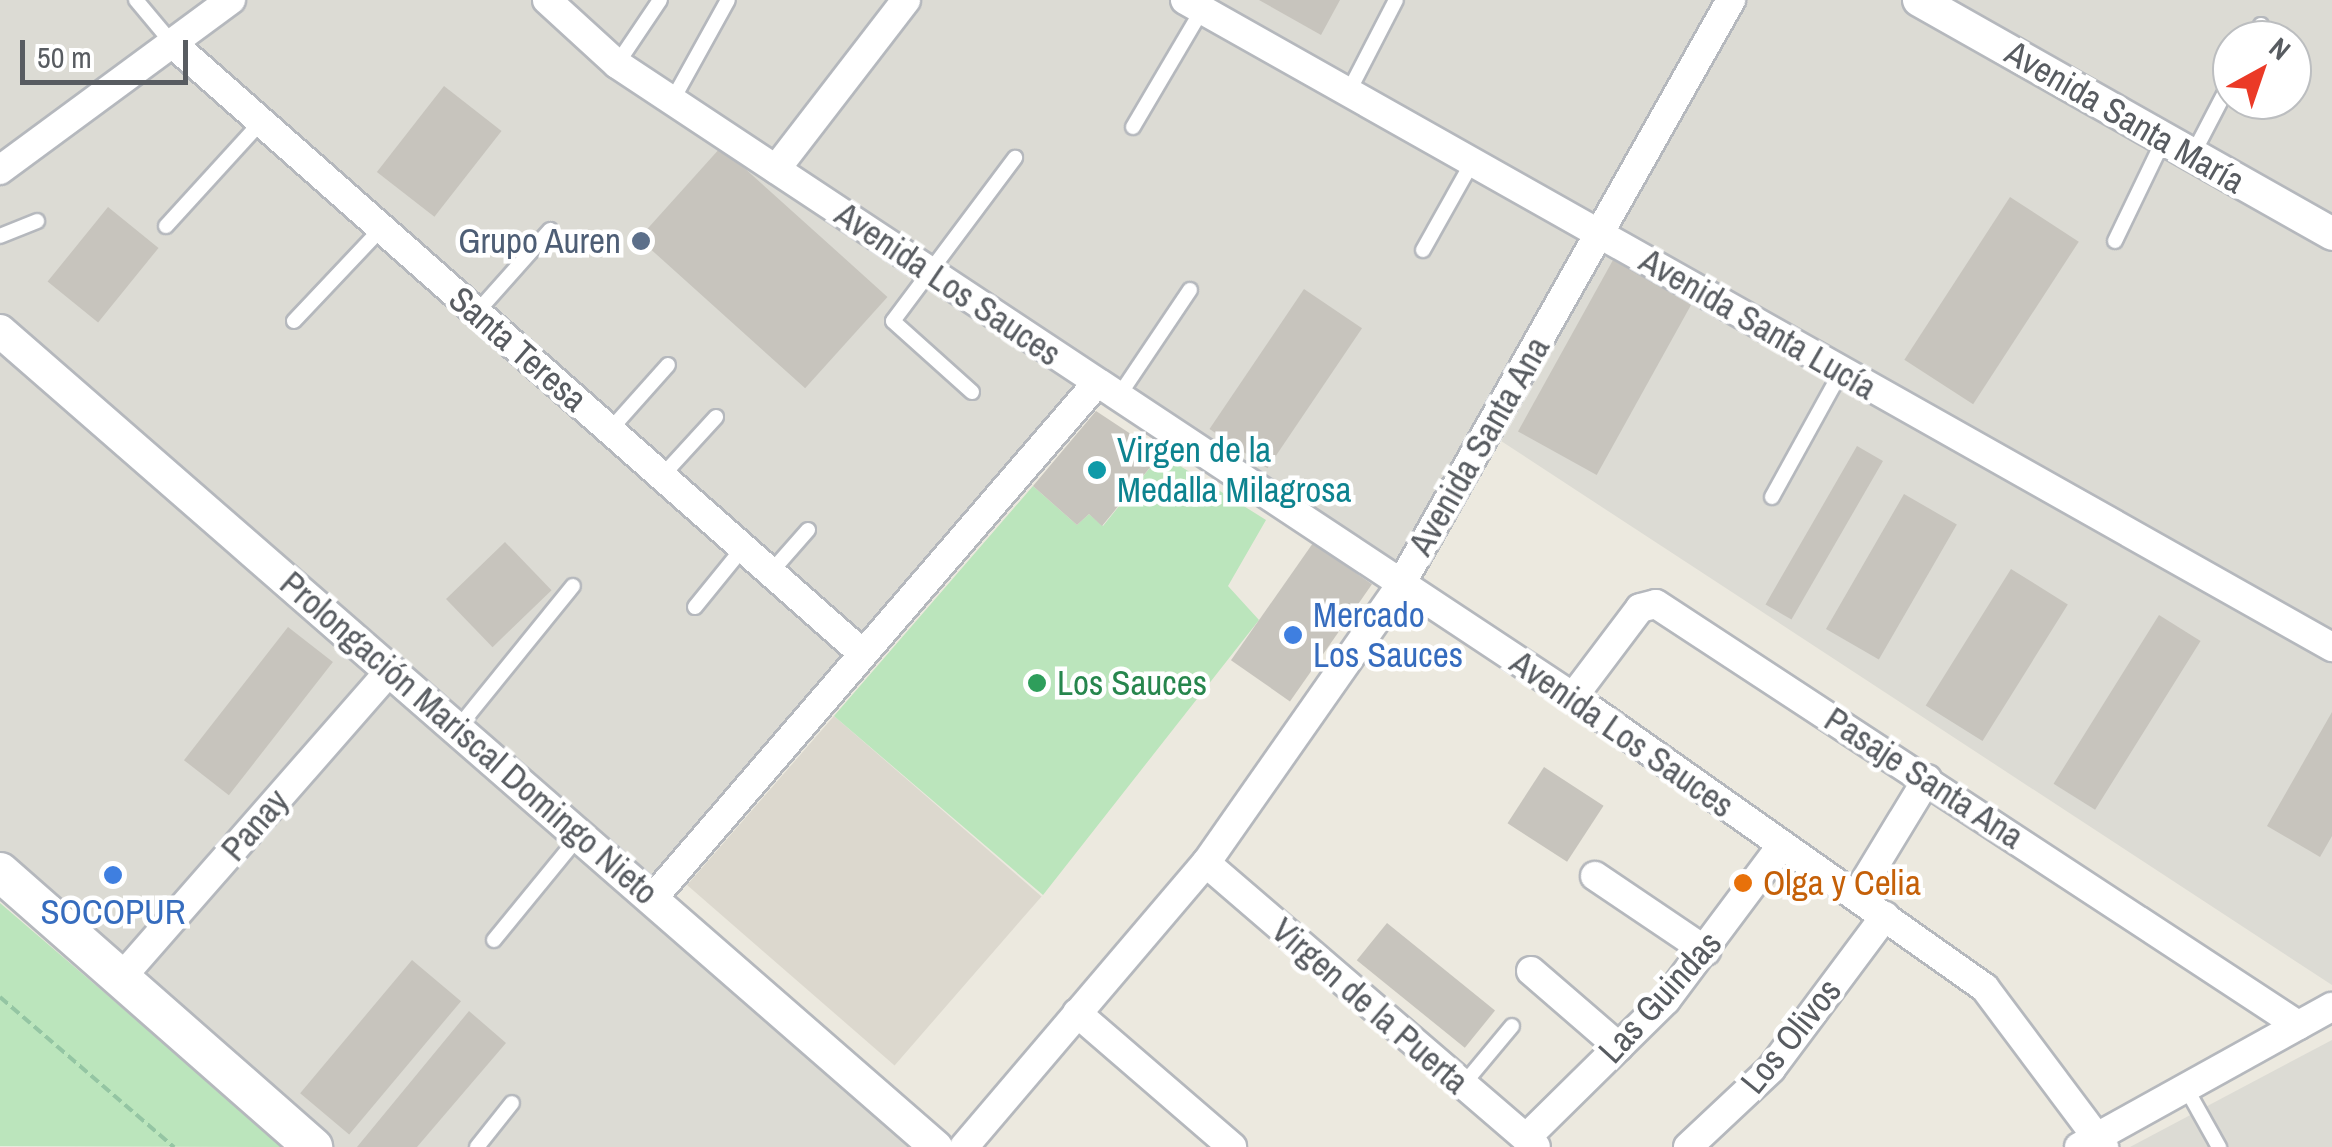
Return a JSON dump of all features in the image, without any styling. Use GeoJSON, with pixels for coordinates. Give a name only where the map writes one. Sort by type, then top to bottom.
{"type":"FeatureCollection","features":[{"type":"Feature","properties":{"kind":"main road"},"geometry":{"type":"LineString","coordinates":[[0,872],[313,1147]]}},
{"type":"Feature","properties":{"kind":"street"},"geometry":{"type":"LineString","coordinates":[[0,170],[232,0]]}},
{"type":"Feature","properties":{"kind":"street","name":"Avenida Los Sauces"},"geometry":{"type":"LineString","coordinates":[[547,0],[616,64],[1573,697],[2000,1001],[2094,1144]]}},
{"type":"Feature","properties":{"kind":"street"},"geometry":{"type":"LineString","coordinates":[[776,169],[906,0]]}},
{"type":"Feature","properties":{"kind":"street","name":"Avenida Santa Ana"},"geometry":{"type":"LineString","coordinates":[[964,1147],[1206,863],[1400,584],[1731,0]]}},
{"type":"Feature","properties":{"kind":"street","name":"Avenida Santa María"},"geometry":{"type":"LineString","coordinates":[[1919,0],[2332,234]]}},
{"type":"Feature","properties":{"kind":"street","name":"Avenida Santa Lucía"},"geometry":{"type":"LineString","coordinates":[[1194,5],[1602,232],[1840,374],[2332,646]]}},
{"type":"Feature","properties":{"kind":"street","name":"Santa Teresa"},"geometry":{"type":"LineString","coordinates":[[172,44],[864,654]]}},
{"type":"Feature","properties":{"kind":"street","name":"Prolongación Mariscal Domingo Nieto"},"geometry":{"type":"LineString","coordinates":[[0,331],[936,1147]]}},
{"type":"Feature","properties":{"kind":"street"},"geometry":{"type":"LineString","coordinates":[[653,898],[864,654],[1107,390]]}},
{"type":"Feature","properties":{"kind":"street","name":"Pasaje Santa Ana"},"geometry":{"type":"LineString","coordinates":[[1573,697],[1640,608],[1656,604],[2298,1025]]}},
{"type":"Feature","properties":{"kind":"street","name":"Panay"},"geometry":{"type":"LineString","coordinates":[[120,979],[390,671]]}},
{"type":"Feature","properties":{"kind":"street"},"geometry":{"type":"LineString","coordinates":[[1856,896],[1927,779]]}},
{"type":"Feature","properties":{"kind":"street","name":"Las Guindas"},"geometry":{"type":"LineString","coordinates":[[1531,1142],[1706,951],[1782,845]]}},
{"type":"Feature","properties":{"kind":"street","name":"Virgen de la Puerta"},"geometry":{"type":"LineString","coordinates":[[1206,863],[1461,1086],[1531,1142]]}},
{"type":"Feature","properties":{"kind":"street"},"geometry":{"type":"LineString","coordinates":[[1595,876],[1706,951]]}},
{"type":"Feature","properties":{"kind":"street","name":"Los Olivos"},"geometry":{"type":"LineString","coordinates":[[1688,1147],[1771,1069],[1884,916]]}},
{"type":"Feature","properties":{"kind":"street"},"geometry":{"type":"LineString","coordinates":[[1531,972],[1619,1047]]}},
{"type":"Feature","properties":{"kind":"street"},"geometry":{"type":"LineString","coordinates":[[2094,1144],[2332,1008]]}},
{"type":"Feature","properties":{"kind":"street"},"geometry":{"type":"LineString","coordinates":[[1077,1013],[1232,1147]]}},
{"type":"Feature","properties":{"kind":"lane"},"geometry":{"type":"LineString","coordinates":[[136,0],[172,44]]}},
{"type":"Feature","properties":{"kind":"lane"},"geometry":{"type":"LineString","coordinates":[[616,64],[660,0]]}},
{"type":"Feature","properties":{"kind":"lane"},"geometry":{"type":"LineString","coordinates":[[672,101],[728,0]]}},
{"type":"Feature","properties":{"kind":"lane"},"geometry":{"type":"LineString","coordinates":[[1349,91],[1396,0]]}},
{"type":"Feature","properties":{"kind":"lane"},"geometry":{"type":"LineString","coordinates":[[1132,127],[1194,5]]}},
{"type":"Feature","properties":{"kind":"lane"},"geometry":{"type":"LineString","coordinates":[[2115,241],[2212,104]]}},
{"type":"Feature","properties":{"kind":"lane"},"geometry":{"type":"LineString","coordinates":[[166,226],[262,122]]}},
{"type":"Feature","properties":{"kind":"lane"},"geometry":{"type":"LineString","coordinates":[[972,392],[893,321],[927,269],[1015,158]]}},
{"type":"Feature","properties":{"kind":"lane"},"geometry":{"type":"LineString","coordinates":[[1423,250],[1473,162]]}},
{"type":"Feature","properties":{"kind":"lane"},"geometry":{"type":"LineString","coordinates":[[0,236],[37,221]]}},
{"type":"Feature","properties":{"kind":"lane"},"geometry":{"type":"LineString","coordinates":[[294,321],[380,230]]}},
{"type":"Feature","properties":{"kind":"lane"},"geometry":{"type":"LineString","coordinates":[[476,312],[550,230]]}},
{"type":"Feature","properties":{"kind":"lane"},"geometry":{"type":"LineString","coordinates":[[1107,390],[1190,290]]}},
{"type":"Feature","properties":{"kind":"lane"},"geometry":{"type":"LineString","coordinates":[[610,430],[668,366]]}},
{"type":"Feature","properties":{"kind":"lane"},"geometry":{"type":"LineString","coordinates":[[1772,496],[1840,374]]}},
{"type":"Feature","properties":{"kind":"lane"},"geometry":{"type":"LineString","coordinates":[[662,476],[716,417]]}},
{"type":"Feature","properties":{"kind":"lane"},"geometry":{"type":"LineString","coordinates":[[771,572],[808,530]]}},
{"type":"Feature","properties":{"kind":"lane"},"geometry":{"type":"LineString","coordinates":[[695,607],[743,548]]}},
{"type":"Feature","properties":{"kind":"lane"},"geometry":{"type":"LineString","coordinates":[[457,729],[573,586]]}},
{"type":"Feature","properties":{"kind":"lane"},"geometry":{"type":"LineString","coordinates":[[494,940],[580,835]]}},
{"type":"Feature","properties":{"kind":"lane"},"geometry":{"type":"LineString","coordinates":[[1461,1086],[1512,1026]]}},
{"type":"Feature","properties":{"kind":"lane"},"geometry":{"type":"LineString","coordinates":[[2186,1088],[2219,1147]]}},
{"type":"Feature","properties":{"kind":"lane"},"geometry":{"type":"LineString","coordinates":[[477,1147],[512,1103]]}},
{"type":"Feature","properties":{"kind":"path"},"geometry":{"type":"LineString","coordinates":[[0,997],[174,1147]]}},
{"type":"Feature","properties":{"kind":"shaded area"},"geometry":{"type":"Polygon","coordinates":[[[0,0],[2332,0],[2332,985],[1498,439],[1399,567],[1112,382],[662,876],[663,909],[934,1147],[331,1147],[0,862],[0,0]]]}},
{"type":"Feature","properties":{"kind":"shaded area"},"geometry":{"type":"Polygon","coordinates":[[[834,716],[1042,896],[895,1065],[687,885],[834,716]]]}},
{"type":"Feature","properties":{"kind":"shaded area"},"geometry":{"type":"Polygon","coordinates":[[[2332,1040],[2332,1147],[2130,1147],[2332,1040]]]}},
{"type":"Feature","properties":{"kind":"green space","name":"Los Sauces"},"geometry":{"type":"Polygon","coordinates":[[[1161,454],[1266,520],[1228,586],[1259,620],[1043,895],[834,716],[1033,486],[1077,525],[1089,514],[1103,526],[1161,454]]]}},
{"type":"Feature","properties":{"kind":"green space"},"geometry":{"type":"Polygon","coordinates":[[[0,903],[169,1048],[284,1147],[0,1146],[0,903]]]}},
{"type":"Feature","properties":{"kind":"building"},"geometry":{"type":"Polygon","coordinates":[[[1259,0],[1340,0],[1321,35],[1259,0]]]}},
{"type":"Feature","properties":{"kind":"building"},"geometry":{"type":"Polygon","coordinates":[[[444,86],[502,131],[434,217],[377,172],[444,86]]]}},
{"type":"Feature","properties":{"kind":"building"},"geometry":{"type":"Polygon","coordinates":[[[721,147],[887,297],[805,388],[639,238],[721,147]]]}},
{"type":"Feature","properties":{"kind":"building"},"geometry":{"type":"Polygon","coordinates":[[[2010,197],[2079,242],[1973,404],[1904,360],[2010,197]]]}},
{"type":"Feature","properties":{"kind":"building"},"geometry":{"type":"Polygon","coordinates":[[[108,207],[159,248],[98,323],[48,282],[108,207]]]}},
{"type":"Feature","properties":{"kind":"building"},"geometry":{"type":"Polygon","coordinates":[[[1613,260],[1692,304],[1597,475],[1518,431],[1613,260]]]}},
{"type":"Feature","properties":{"kind":"building"},"geometry":{"type":"Polygon","coordinates":[[[1304,289],[1362,328],[1268,468],[1209,429],[1304,289]]]}},
{"type":"Feature","properties":{"kind":"building","name":"Virgen de la Medalla Milagrosa"},"geometry":{"type":"Polygon","coordinates":[[[1096,411],[1161,454],[1102,526],[1089,514],[1077,525],[1033,486],[1096,411]]]}},
{"type":"Feature","properties":{"kind":"building"},"geometry":{"type":"Polygon","coordinates":[[[1857,446],[1883,461],[1791,619],[1766,604],[1857,446]]]}},
{"type":"Feature","properties":{"kind":"building"},"geometry":{"type":"Polygon","coordinates":[[[1904,494],[1957,524],[1879,660],[1826,629],[1904,494]]]}},
{"type":"Feature","properties":{"kind":"building"},"geometry":{"type":"Polygon","coordinates":[[[505,542],[552,590],[493,647],[446,599],[505,542]]]}},
{"type":"Feature","properties":{"kind":"building","name":"Mercado Los Sauces"},"geometry":{"type":"Polygon","coordinates":[[[1313,543],[1372,584],[1290,701],[1231,660],[1313,543]]]}},
{"type":"Feature","properties":{"kind":"building"},"geometry":{"type":"Polygon","coordinates":[[[2011,569],[2068,605],[1983,741],[1926,706],[2011,569]]]}},
{"type":"Feature","properties":{"kind":"building"},"geometry":{"type":"Polygon","coordinates":[[[2159,615],[2201,641],[2095,810],[2054,784],[2159,615]]]}},
{"type":"Feature","properties":{"kind":"building"},"geometry":{"type":"Polygon","coordinates":[[[288,627],[333,662],[229,795],[184,760],[288,627]]]}},
{"type":"Feature","properties":{"kind":"building"},"geometry":{"type":"Polygon","coordinates":[[[2332,712],[2332,836],[2320,857],[2267,826],[2332,712]]]}},
{"type":"Feature","properties":{"kind":"building"},"geometry":{"type":"Polygon","coordinates":[[[1544,767],[1604,806],[1567,862],[1508,823],[1544,767]]]}},
{"type":"Feature","properties":{"kind":"building"},"geometry":{"type":"Polygon","coordinates":[[[1387,923],[1495,1010],[1465,1048],[1357,960],[1387,923]]]}},
{"type":"Feature","properties":{"kind":"building"},"geometry":{"type":"Polygon","coordinates":[[[412,960],[461,1001],[349,1134],[300,1093],[412,960]]]}},
{"type":"Feature","properties":{"kind":"building"},"geometry":{"type":"Polygon","coordinates":[[[469,1011],[506,1043],[417,1147],[357,1147],[469,1011]]]}},
{"type":"Feature","properties":{"kind":"place","name":"Grupo Auren"},"geometry":{"type":"Point","coordinates":[641,241]}},
{"type":"Feature","properties":{"kind":"place","name":"Virgen de la Medalla Milagrosa"},"geometry":{"type":"Point","coordinates":[1097,470]}},
{"type":"Feature","properties":{"kind":"place","name":"Mercado Los Sauces"},"geometry":{"type":"Point","coordinates":[1293,635]}},
{"type":"Feature","properties":{"kind":"place","name":"Los Sauces"},"geometry":{"type":"Point","coordinates":[1037,683]}},
{"type":"Feature","properties":{"kind":"place","name":"SOCOPUR"},"geometry":{"type":"Point","coordinates":[113,875]}},
{"type":"Feature","properties":{"kind":"place","name":"Olga y Celia"},"geometry":{"type":"Point","coordinates":[1743,883]}}]}
